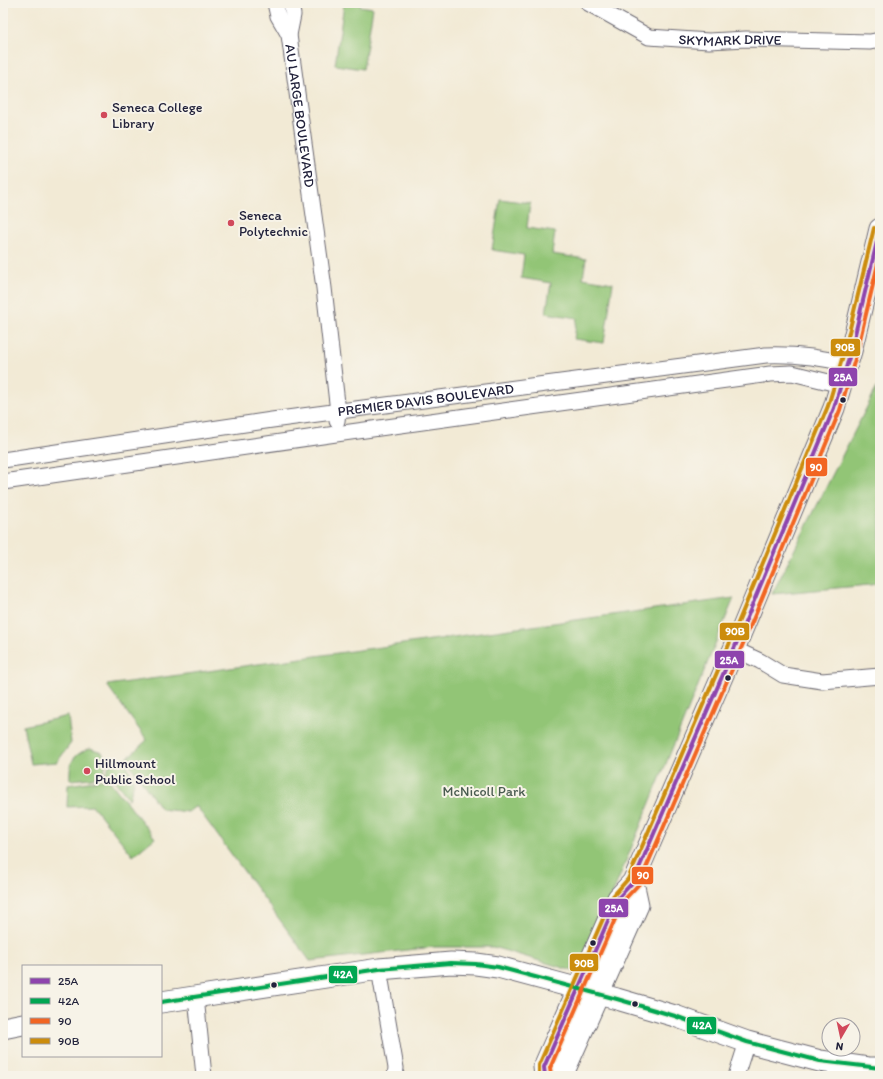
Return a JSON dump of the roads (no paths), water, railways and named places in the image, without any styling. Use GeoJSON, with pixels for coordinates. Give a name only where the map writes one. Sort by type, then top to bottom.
{"type":"FeatureCollection","features":[{"type":"Feature","properties":{"kind":"main road"},"geometry":{"type":"LineString","coordinates":[[545,1076],[544,1066],[638,905],[633,882],[734,649],[834,408],[848,364],[880,229]]}},
{"type":"Feature","properties":{"kind":"main road"},"geometry":{"type":"LineString","coordinates":[[162,1002],[379,970],[451,963],[476,964],[498,967],[675,1016],[747,1042],[820,1061],[868,1068],[880,1068]]}},
{"type":"Feature","properties":{"kind":"main road"},"geometry":{"type":"LineString","coordinates":[[562,1076],[587,992]]}},
{"type":"Feature","properties":{"kind":"main road"},"geometry":{"type":"LineString","coordinates":[[3,1028],[22,1024]]}},
{"type":"Feature","properties":{"kind":"street","name":"AU LARGE BOULEVARD"},"geometry":{"type":"LineString","coordinates":[[275,3],[278,16],[290,35]]}},
{"type":"Feature","properties":{"kind":"street","name":"AU LARGE BOULEVARD"},"geometry":{"type":"LineString","coordinates":[[291,3],[293,15],[290,35],[324,288],[338,412],[336,434]]}},
{"type":"Feature","properties":{"kind":"street","name":"SKYMARK DRIVE"},"geometry":{"type":"LineString","coordinates":[[588,3],[649,37],[709,41],[746,39],[870,42],[880,40]]}},
{"type":"Feature","properties":{"kind":"street","name":"PREMIER DAVIS BOULEVARD"},"geometry":{"type":"LineString","coordinates":[[3,460],[338,412],[766,354],[798,354],[820,357],[848,364]]}},
{"type":"Feature","properties":{"kind":"street","name":"PREMIER DAVIS BOULEVARD"},"geometry":{"type":"LineString","coordinates":[[3,482],[770,374],[792,373],[841,385]]}},
{"type":"Feature","properties":{"kind":"street"},"geometry":{"type":"LineString","coordinates":[[734,649],[760,661],[783,675],[822,681],[880,676]]}},
{"type":"Feature","properties":{"kind":"street"},"geometry":{"type":"LineString","coordinates":[[379,970],[396,1068],[395,1076]]}},
{"type":"Feature","properties":{"kind":"street"},"geometry":{"type":"LineString","coordinates":[[196,997],[204,1076]]}},
{"type":"Feature","properties":{"kind":"street"},"geometry":{"type":"LineString","coordinates":[[736,1076],[747,1042]]}},
{"type":"Feature","properties":{"kind":"place","name":"Seneca College Library"},"geometry":{"type":"Point","coordinates":[104,115]}},
{"type":"Feature","properties":{"kind":"place","name":"Seneca Polytechnic"},"geometry":{"type":"Point","coordinates":[231,223]}},
{"type":"Feature","properties":{"kind":"place","name":"Hillmount Public School"},"geometry":{"type":"Point","coordinates":[87,771]}},
{"type":"Feature","properties":{"kind":"park label","name":"McNicoll Park"},"geometry":{"type":"Point","coordinates":[484,791]}}]}
